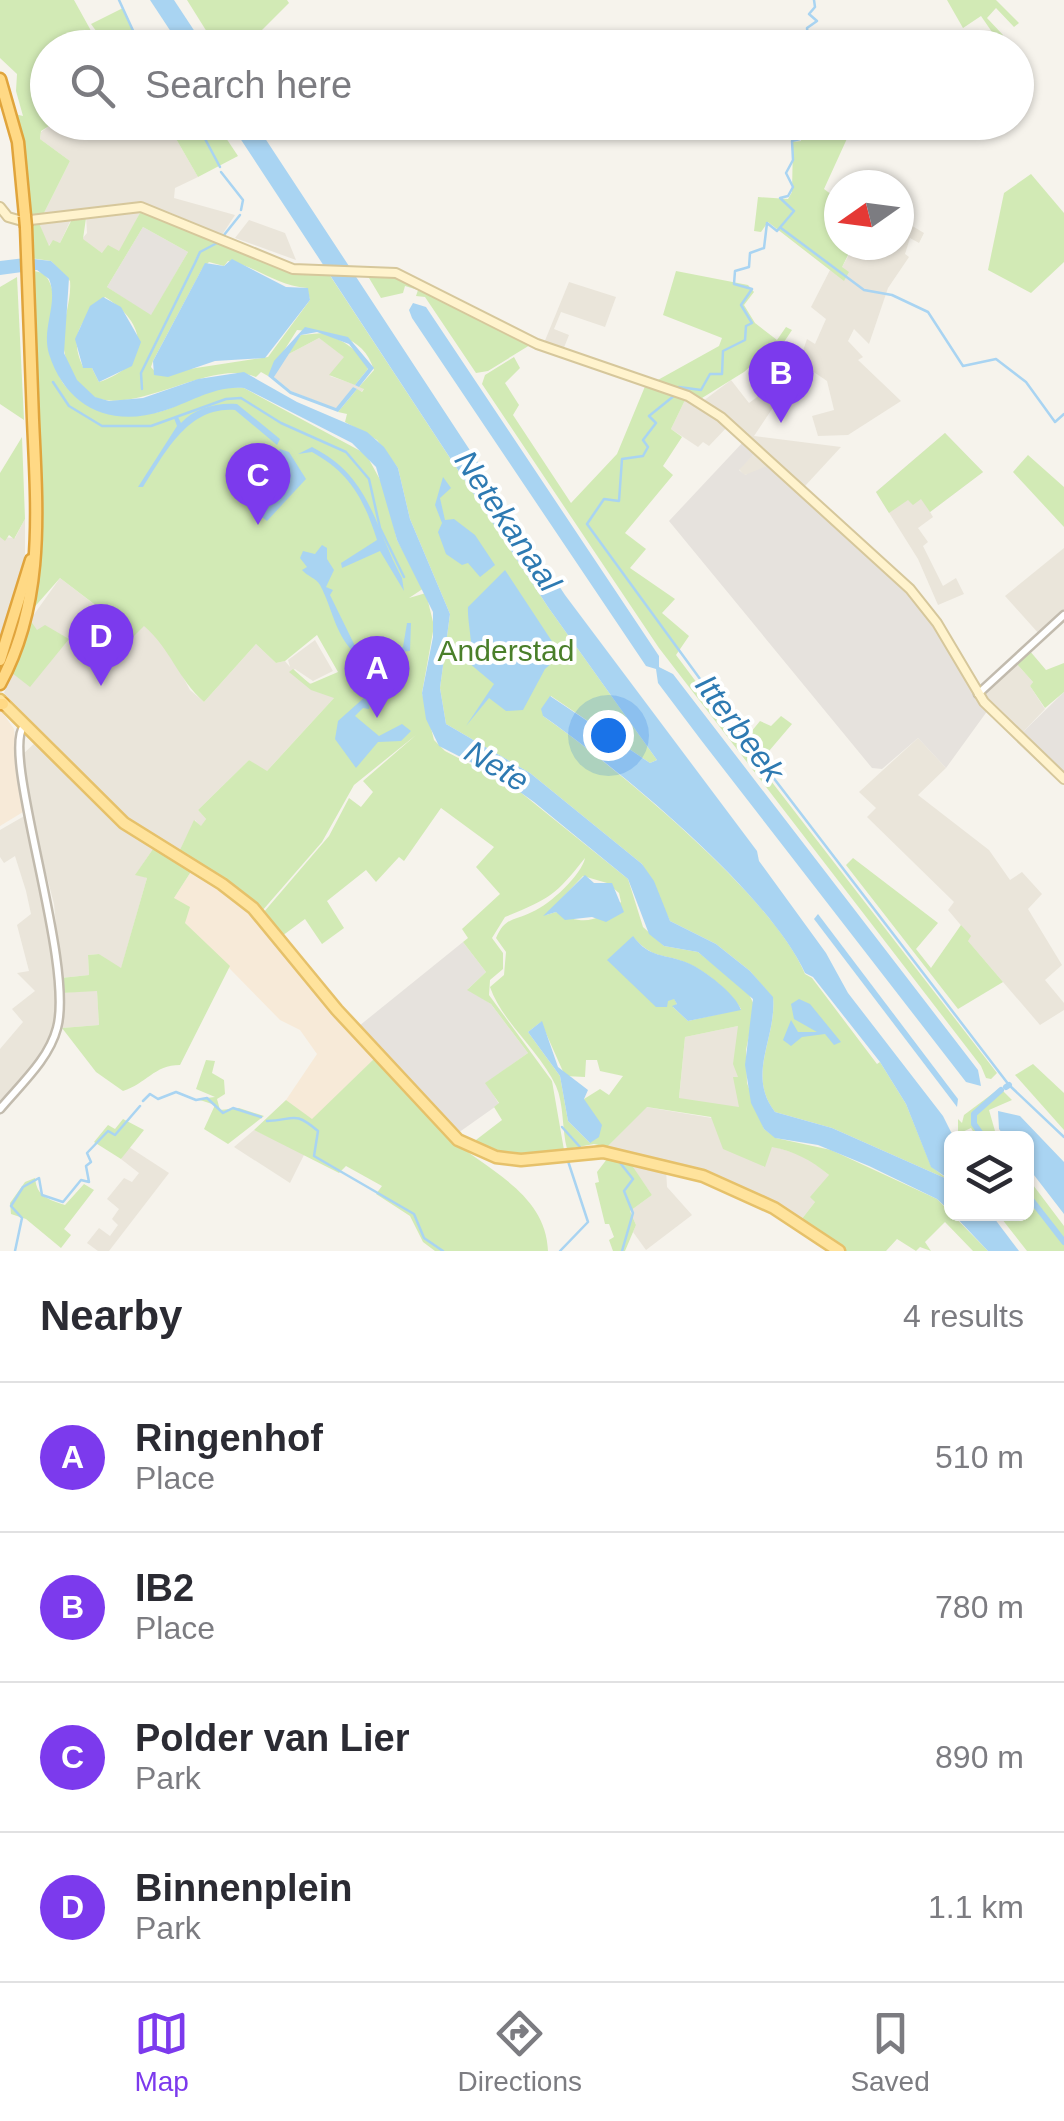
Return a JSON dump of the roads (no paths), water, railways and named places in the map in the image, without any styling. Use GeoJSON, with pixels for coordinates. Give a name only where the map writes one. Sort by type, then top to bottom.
{"type":"FeatureCollection","features":[{"type":"Feature","properties":{"kind":"highway"},"geometry":{"type":"LineString","coordinates":[[0,79],[18,142],[20,221]]}},
{"type":"Feature","properties":{"kind":"highway"},"geometry":{"type":"LineString","coordinates":[[0,98],[14,157],[23,254],[33,561],[29,609],[0,684]]}},
{"type":"Feature","properties":{"kind":"highway"},"geometry":{"type":"LineString","coordinates":[[0,660],[33,561]]}},
{"type":"Feature","properties":{"kind":"highway"},"geometry":{"type":"LineString","coordinates":[[1,673],[20,621],[33,561]]}},
{"type":"Feature","properties":{"kind":"main road"},"geometry":{"type":"LineString","coordinates":[[0,207],[20,221],[141,207],[285,266],[316,272],[361,269],[413,280],[537,344],[678,392],[712,409],[927,609],[978,694],[1064,780]]}},
{"type":"Feature","properties":{"kind":"main road"},"geometry":{"type":"LineString","coordinates":[[1,700],[22,728]]}},
{"type":"Feature","properties":{"kind":"main road"},"geometry":{"type":"LineString","coordinates":[[1,700],[22,728],[124,823],[219,882],[253,908],[346,1020],[377,1047],[444,1124],[498,1157],[603,1152],[702,1176],[774,1208],[839,1251]]}},
{"type":"Feature","properties":{"kind":"street"},"geometry":{"type":"LineString","coordinates":[[978,694],[1064,615]]}},
{"type":"Feature","properties":{"kind":"street"},"geometry":{"type":"LineString","coordinates":[[0,1109],[46,1052],[60,1008],[51,908],[20,781],[22,728]]}},
{"type":"Feature","properties":{"kind":"water"},"geometry":{"type":"Polygon","coordinates":[[[150,0],[174,0],[194,30],[170,30],[150,0]]]}},
{"type":"Feature","properties":{"kind":"water","name":"Netekanaal"},"geometry":{"type":"Polygon","coordinates":[[[241,140],[266,140],[565,595],[757,851],[759,861],[826,953],[848,993],[943,1116],[950,1131],[944,1131],[944,1176],[931,1167],[906,1104],[880,1062],[813,977],[805,973],[759,906],[688,833],[543,716],[541,709],[550,696],[650,763],[657,760],[548,607],[241,140]]]}},
{"type":"Feature","properties":{"kind":"water"},"geometry":{"type":"Polygon","coordinates":[[[232,259],[286,287],[308,288],[310,300],[265,358],[215,361],[168,377],[154,375],[153,361],[205,263],[224,266],[232,259]]]}},
{"type":"Feature","properties":{"kind":"water","name":"Nete"},"geometry":{"type":"Polygon","coordinates":[[[0,261],[51,261],[69,278],[64,353],[77,380],[95,397],[109,401],[143,398],[198,379],[244,372],[297,402],[367,432],[384,447],[398,468],[410,519],[450,614],[440,688],[446,724],[530,773],[642,864],[654,881],[670,921],[716,944],[750,971],[773,997],[763,1084],[775,1112],[832,1128],[944,1178],[944,1206],[869,1166],[818,1145],[775,1138],[764,1129],[751,1103],[745,1065],[753,999],[698,952],[664,946],[649,934],[628,879],[534,802],[496,775],[439,746],[426,719],[422,693],[433,637],[433,612],[397,540],[376,467],[352,443],[244,388],[212,392],[144,416],[125,417],[92,409],[67,388],[49,354],[49,279],[37,270],[0,275],[0,261]]]}},
{"type":"Feature","properties":{"kind":"water"},"geometry":{"type":"Polygon","coordinates":[[[103,297],[121,307],[141,342],[132,366],[99,382],[92,368],[83,368],[75,339],[90,306],[103,297]]]}},
{"type":"Feature","properties":{"kind":"water"},"geometry":{"type":"Polygon","coordinates":[[[413,303],[426,307],[659,656],[659,667],[673,674],[978,1070],[981,1086],[966,1082],[658,683],[656,669],[646,666],[412,318],[409,310],[413,303]]]}},
{"type":"Feature","properties":{"kind":"water"},"geometry":{"type":"Polygon","coordinates":[[[305,327],[348,337],[374,368],[359,387],[355,385],[368,369],[349,344],[317,332],[301,335],[274,377],[291,391],[336,408],[353,387],[357,389],[338,412],[290,394],[268,376],[274,361],[305,327]]]}},
{"type":"Feature","properties":{"kind":"water"},"geometry":{"type":"Polygon","coordinates":[[[237,404],[280,439],[277,445],[235,410],[218,411],[180,434],[143,487],[138,487],[177,426],[174,418],[178,417],[181,423],[207,407],[237,404]]]}},
{"type":"Feature","properties":{"kind":"water"},"geometry":{"type":"Polygon","coordinates":[[[312,447],[332,459],[359,487],[402,578],[404,591],[380,551],[342,568],[341,563],[377,540],[361,500],[346,478],[312,452],[298,454],[312,447]]]}},
{"type":"Feature","properties":{"kind":"water"},"geometry":{"type":"Polygon","coordinates":[[[280,449],[289,452],[306,479],[267,521],[238,499],[280,449]]]}},
{"type":"Feature","properties":{"kind":"water"},"geometry":{"type":"Polygon","coordinates":[[[443,477],[451,488],[440,498],[445,520],[454,519],[475,535],[495,565],[480,577],[468,563],[462,565],[446,554],[435,505],[443,477]]]}},
{"type":"Feature","properties":{"kind":"water"},"geometry":{"type":"Polygon","coordinates":[[[322,545],[327,548],[327,559],[334,570],[326,587],[333,590],[330,595],[358,652],[403,647],[407,623],[411,623],[410,651],[358,656],[350,648],[339,632],[320,585],[302,570],[307,567],[300,558],[303,551],[315,554],[322,545]]]}},
{"type":"Feature","properties":{"kind":"water"},"geometry":{"type":"Polygon","coordinates":[[[505,570],[561,655],[545,669],[523,710],[506,711],[489,698],[466,726],[494,684],[469,663],[468,607],[505,570]]]}},
{"type":"Feature","properties":{"kind":"water"},"geometry":{"type":"Polygon","coordinates":[[[366,696],[371,698],[369,709],[363,708],[355,716],[379,736],[402,724],[411,731],[401,741],[378,742],[356,768],[335,739],[338,721],[366,696]]]}},
{"type":"Feature","properties":{"kind":"water"},"geometry":{"type":"Polygon","coordinates":[[[585,875],[594,883],[612,883],[624,912],[606,922],[592,917],[565,920],[556,912],[543,916],[585,875]]]}},
{"type":"Feature","properties":{"kind":"water"},"geometry":{"type":"Polygon","coordinates":[[[818,914],[958,1099],[957,1107],[814,919],[818,914]]]}},
{"type":"Feature","properties":{"kind":"water"},"geometry":{"type":"Polygon","coordinates":[[[633,936],[652,952],[702,971],[726,990],[741,1010],[688,1021],[672,1006],[677,1004],[674,999],[668,1001],[667,1007],[656,1007],[607,960],[633,936]]]}},
{"type":"Feature","properties":{"kind":"water"},"geometry":{"type":"Polygon","coordinates":[[[799,999],[810,1004],[841,1042],[834,1045],[825,1034],[802,1037],[791,1046],[783,1040],[791,1020],[798,1032],[817,1032],[794,1019],[791,1004],[799,999]]]}},
{"type":"Feature","properties":{"kind":"water"},"geometry":{"type":"Polygon","coordinates":[[[542,1021],[558,1067],[588,1090],[584,1099],[602,1125],[599,1137],[590,1143],[568,1121],[560,1076],[528,1032],[542,1021]]]}},
{"type":"Feature","properties":{"kind":"water"},"geometry":{"type":"Polygon","coordinates":[[[998,1111],[1020,1116],[1064,1162],[1064,1214],[1034,1175],[1034,1131],[999,1129],[998,1111]]]}},
{"type":"Feature","properties":{"kind":"water"},"geometry":{"type":"Polygon","coordinates":[[[960,1221],[996,1221],[1019,1251],[988,1251],[960,1221]]]}},
{"type":"Feature","properties":{"kind":"waterway"},"geometry":{"type":"LineString","coordinates":[[119,0],[133,30]]}},
{"type":"Feature","properties":{"kind":"waterway","name":"Itterbeek"},"geometry":{"type":"LineString","coordinates":[[807,30],[817,21],[809,14],[815,7],[814,0]]}},
{"type":"Feature","properties":{"kind":"waterway"},"geometry":{"type":"LineString","coordinates":[[206,140],[220,167]]}},
{"type":"Feature","properties":{"kind":"waterway","name":"Itterbeek"},"geometry":{"type":"LineString","coordinates":[[679,387],[701,390],[710,374],[722,374],[723,351],[745,340],[746,326],[752,323],[741,305],[752,289],[734,284],[735,271],[749,267],[750,253],[764,248],[767,223],[777,231],[794,211],[780,198],[788,196],[793,187],[786,173],[793,160],[792,141],[796,140]]}},
{"type":"Feature","properties":{"kind":"waterway"},"geometry":{"type":"LineString","coordinates":[[221,172],[243,200],[241,210]]}},
{"type":"Feature","properties":{"kind":"waterway"},"geometry":{"type":"LineString","coordinates":[[224,235],[240,215]]}},
{"type":"Feature","properties":{"kind":"waterway"},"geometry":{"type":"LineString","coordinates":[[781,228],[864,290],[892,295],[928,312],[963,366],[996,359],[1026,382],[1055,422],[1064,414]]}},
{"type":"Feature","properties":{"kind":"waterway"},"geometry":{"type":"LineString","coordinates":[[142,389],[141,373],[200,252],[217,243]]}},
{"type":"Feature","properties":{"kind":"waterway"},"geometry":{"type":"LineString","coordinates":[[53,382],[69,406],[102,426],[151,426],[226,399],[241,398],[281,423],[346,452],[369,479],[380,528],[404,577]]}},
{"type":"Feature","properties":{"kind":"waterway","name":"Itterbeek"},"geometry":{"type":"LineString","coordinates":[[675,395],[649,416],[656,423],[643,440],[648,447],[643,456],[622,459],[619,501],[604,499],[587,524],[746,742],[1009,1085],[1064,1137]]}},
{"type":"Feature","properties":{"kind":"waterway"},"geometry":{"type":"LineString","coordinates":[[979,1131],[974,1114],[1001,1090]]}},
{"type":"Feature","properties":{"kind":"waterway"},"geometry":{"type":"LineString","coordinates":[[143,1101],[150,1094],[158,1099],[176,1092],[196,1100],[207,1098],[223,1113],[233,1108],[261,1117]]}},
{"type":"Feature","properties":{"kind":"waterway"},"geometry":{"type":"LineString","coordinates":[[15,1251],[22,1218],[11,1206],[23,1187],[39,1178],[42,1195],[63,1202],[81,1180],[89,1182],[86,1166],[91,1162],[87,1153],[108,1131],[115,1135],[140,1106]]}},
{"type":"Feature","properties":{"kind":"waterway"},"geometry":{"type":"LineString","coordinates":[[267,1121],[293,1118],[309,1124],[318,1131],[314,1156],[414,1214],[424,1238],[443,1251]]}},
{"type":"Feature","properties":{"kind":"waterway"},"geometry":{"type":"LineString","coordinates":[[562,1127],[580,1147]]}},
{"type":"Feature","properties":{"kind":"waterway"},"geometry":{"type":"LineString","coordinates":[[560,1251],[588,1222],[567,1158]]}},
{"type":"Feature","properties":{"kind":"waterway"},"geometry":{"type":"LineString","coordinates":[[617,1159],[633,1179],[624,1191],[633,1213],[622,1251]]}},
{"type":"Feature","properties":{"kind":"waterway"},"geometry":{"type":"LineString","coordinates":[[1034,1203],[1064,1242]]}},
{"type":"Feature","properties":{"kind":"place","name":"IB2"},"geometry":{"type":"Point","coordinates":[781,423]}},
{"type":"Feature","properties":{"kind":"place","name":"Polder van Lier"},"geometry":{"type":"Point","coordinates":[258,525]}},
{"type":"Feature","properties":{"kind":"place","name":"Binnenplein"},"geometry":{"type":"Point","coordinates":[101,686]}},
{"type":"Feature","properties":{"kind":"place","name":"Ringenhof"},"geometry":{"type":"Point","coordinates":[377,718]}},
{"type":"Feature","properties":{"kind":"park label","name":"Anderstad"},"geometry":{"type":"Point","coordinates":[506,650]}}]}
